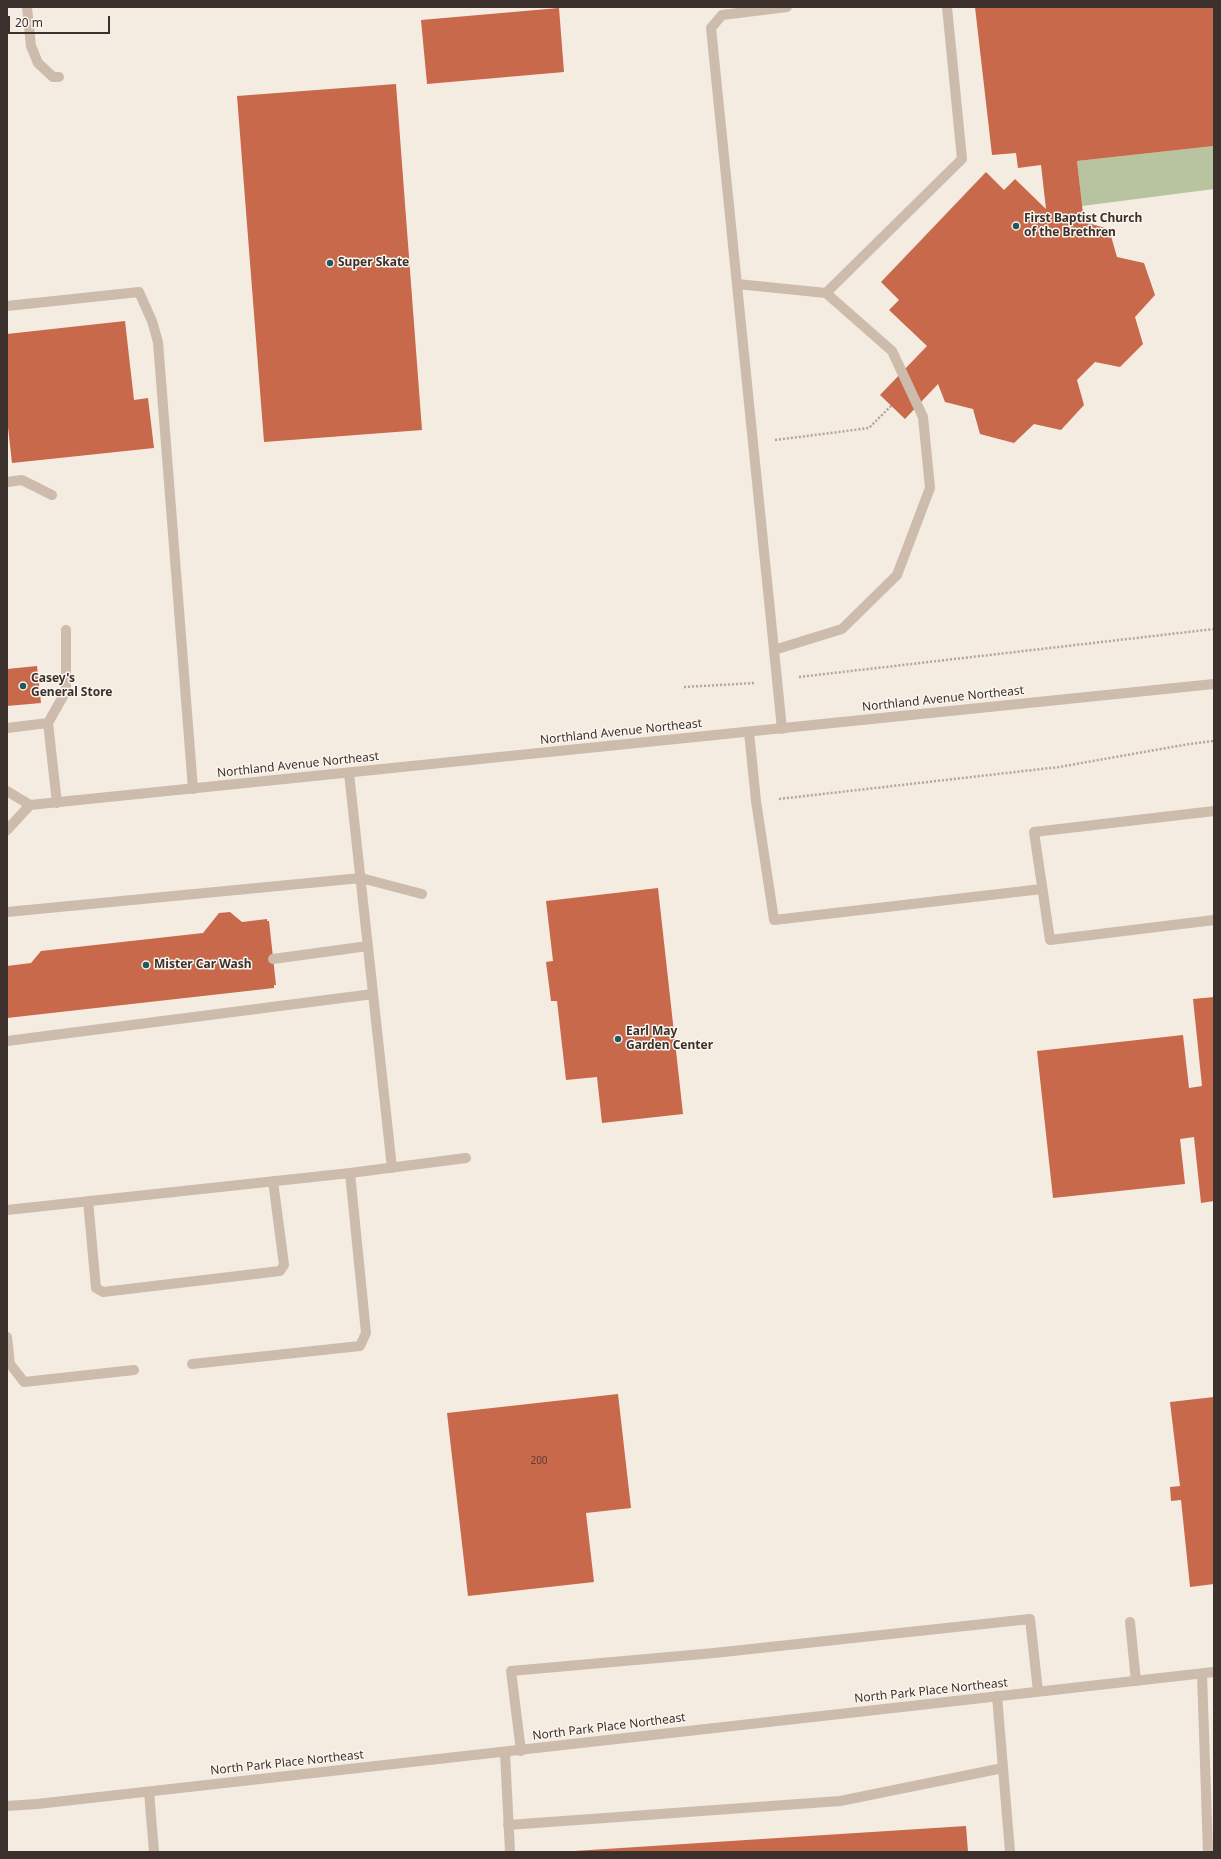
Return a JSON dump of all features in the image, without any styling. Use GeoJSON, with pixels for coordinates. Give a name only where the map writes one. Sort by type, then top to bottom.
{"type":"FeatureCollection","features":[{"type":"Feature","properties":{"kind":"street"},"geometry":{"type":"LineString","coordinates":[[27,7],[31,46],[38,63],[53,77],[59,77]]}},
{"type":"Feature","properties":{"kind":"street"},"geometry":{"type":"LineString","coordinates":[[782,729],[711,28],[722,15],[787,7]]}},
{"type":"Feature","properties":{"kind":"street"},"geometry":{"type":"LineString","coordinates":[[826,293],[962,160],[947,7]]}},
{"type":"Feature","properties":{"kind":"street"},"geometry":{"type":"LineString","coordinates":[[736,284],[826,293],[892,351],[923,417],[930,488],[897,574],[842,629],[774,650]]}},
{"type":"Feature","properties":{"kind":"street"},"geometry":{"type":"LineString","coordinates":[[7,306],[139,292],[152,321],[158,350],[192,789]]}},
{"type":"Feature","properties":{"kind":"street"},"geometry":{"type":"LineString","coordinates":[[7,482],[22,480],[52,495]]}},
{"type":"Feature","properties":{"kind":"street"},"geometry":{"type":"LineString","coordinates":[[57,803],[48,723],[66,691],[66,630]]}},
{"type":"Feature","properties":{"kind":"street","name":"Northland Avenue Northeast"},"geometry":{"type":"LineString","coordinates":[[30,805],[1214,684]]}},
{"type":"Feature","properties":{"kind":"street"},"geometry":{"type":"LineString","coordinates":[[7,728],[48,723]]}},
{"type":"Feature","properties":{"kind":"street"},"geometry":{"type":"LineString","coordinates":[[749,732],[756,802],[774,920],[1042,889]]}},
{"type":"Feature","properties":{"kind":"street"},"geometry":{"type":"LineString","coordinates":[[349,773],[392,1168]]}},
{"type":"Feature","properties":{"kind":"street"},"geometry":{"type":"LineString","coordinates":[[7,791],[30,805],[7,830]]}},
{"type":"Feature","properties":{"kind":"street"},"geometry":{"type":"LineString","coordinates":[[1214,811],[1034,832],[1050,940],[1214,920]]}},
{"type":"Feature","properties":{"kind":"street"},"geometry":{"type":"LineString","coordinates":[[7,912],[361,878],[422,894]]}},
{"type":"Feature","properties":{"kind":"street"},"geometry":{"type":"LineString","coordinates":[[273,958],[368,946]]}},
{"type":"Feature","properties":{"kind":"street"},"geometry":{"type":"LineString","coordinates":[[7,1041],[373,994]]}},
{"type":"Feature","properties":{"kind":"street"},"geometry":{"type":"LineString","coordinates":[[7,1210],[350,1173],[466,1158]]}},
{"type":"Feature","properties":{"kind":"street"},"geometry":{"type":"LineString","coordinates":[[192,1364],[360,1346],[366,1333],[350,1173]]}},
{"type":"Feature","properties":{"kind":"street"},"geometry":{"type":"LineString","coordinates":[[88,1201],[96,1288],[103,1292],[280,1271],[284,1265],[273,1181]]}},
{"type":"Feature","properties":{"kind":"street"},"geometry":{"type":"LineString","coordinates":[[7,1337],[10,1364],[24,1382],[134,1370]]}},
{"type":"Feature","properties":{"kind":"street"},"geometry":{"type":"LineString","coordinates":[[520,1750],[511,1671],[714,1653],[1030,1619],[1038,1692]]}},
{"type":"Feature","properties":{"kind":"street"},"geometry":{"type":"LineString","coordinates":[[1130,1622],[1136,1681]]}},
{"type":"Feature","properties":{"kind":"street","name":"North Park Place Northeast"},"geometry":{"type":"LineString","coordinates":[[7,1806],[149,1792],[1214,1672]]}},
{"type":"Feature","properties":{"kind":"street"},"geometry":{"type":"LineString","coordinates":[[1202,1674],[1210,1770],[1208,1852]]}},
{"type":"Feature","properties":{"kind":"street"},"geometry":{"type":"LineString","coordinates":[[997,1696],[1010,1852]]}},
{"type":"Feature","properties":{"kind":"street"},"geometry":{"type":"LineString","coordinates":[[505,1752],[510,1852]]}},
{"type":"Feature","properties":{"kind":"street"},"geometry":{"type":"LineString","coordinates":[[508,1825],[840,1801],[1003,1768]]}},
{"type":"Feature","properties":{"kind":"street"},"geometry":{"type":"LineString","coordinates":[[149,1792],[154,1852]]}},
{"type":"Feature","properties":{"kind":"path"},"geometry":{"type":"LineString","coordinates":[[753,443],[869,428],[892,405]]}},
{"type":"Feature","properties":{"kind":"path"},"geometry":{"type":"LineString","coordinates":[[684,687],[777,680],[1214,629]]}},
{"type":"Feature","properties":{"kind":"path"},"geometry":{"type":"LineString","coordinates":[[756,802],[1059,768],[1189,744],[1214,741]]}},
{"type":"Feature","properties":{"kind":"green space"},"geometry":{"type":"Polygon","coordinates":[[[1214,146],[1214,189],[1082,206],[1077,161],[1214,146]]]}},
{"type":"Feature","properties":{"kind":"building","name":"First Baptist Church of the Brethren"},"geometry":{"type":"Polygon","coordinates":[[[975,7],[1214,7],[1214,146],[1077,161],[1084,222],[1109,229],[1117,257],[1144,263],[1155,295],[1135,317],[1143,344],[1120,367],[1095,362],[1077,380],[1084,405],[1061,430],[1034,424],[1014,443],[980,434],[973,409],[945,402],[938,384],[905,419],[880,395],[927,346],[889,310],[899,300],[881,282],[986,172],[1004,190],[1015,179],[1046,209],[1041,165],[1018,168],[1016,153],[992,155],[975,7]]]}},
{"type":"Feature","properties":{"kind":"building"},"geometry":{"type":"Polygon","coordinates":[[[559,8],[564,72],[427,84],[421,20],[559,8]]]}},
{"type":"Feature","properties":{"kind":"building","name":"Super Skate"},"geometry":{"type":"Polygon","coordinates":[[[396,84],[422,430],[264,442],[237,96],[396,84]]]}},
{"type":"Feature","properties":{"kind":"building"},"geometry":{"type":"Polygon","coordinates":[[[125,321],[134,400],[148,398],[154,448],[12,463],[7,418],[7,334],[125,321]]]}},
{"type":"Feature","properties":{"kind":"building","name":"Casey's General Store"},"geometry":{"type":"Polygon","coordinates":[[[37,666],[41,703],[7,706],[7,669],[37,666]]]}},
{"type":"Feature","properties":{"kind":"building","name":"Earl May Garden Center"},"geometry":{"type":"Polygon","coordinates":[[[658,888],[683,1114],[602,1123],[597,1077],[566,1080],[557,1001],[551,1001],[546,962],[553,961],[546,901],[658,888]]]}},
{"type":"Feature","properties":{"kind":"building","name":"Mister Car Wash"},"geometry":{"type":"Polygon","coordinates":[[[230,912],[242,922],[267,919],[267,921],[269,921],[276,985],[274,985],[274,988],[7,1018],[7,966],[31,963],[41,951],[203,933],[219,913],[230,912]]]}},
{"type":"Feature","properties":{"kind":"building"},"geometry":{"type":"Polygon","coordinates":[[[1214,997],[1214,1201],[1201,1203],[1194,1137],[1180,1139],[1185,1184],[1053,1198],[1037,1051],[1183,1035],[1189,1088],[1202,1086],[1193,999],[1214,997]]]}},
{"type":"Feature","properties":{"kind":"building"},"geometry":{"type":"Polygon","coordinates":[[[618,1394],[631,1508],[586,1513],[594,1582],[468,1596],[447,1413],[618,1394]]]}},
{"type":"Feature","properties":{"kind":"building"},"geometry":{"type":"Polygon","coordinates":[[[1214,1397],[1214,1584],[1190,1587],[1181,1500],[1171,1501],[1170,1487],[1180,1486],[1170,1402],[1214,1397]]]}},
{"type":"Feature","properties":{"kind":"building"},"geometry":{"type":"Polygon","coordinates":[[[966,1826],[968,1852],[574,1851],[966,1826]]]}},
{"type":"Feature","properties":{"kind":"place","name":"First Baptist Church of the Brethren"},"geometry":{"type":"Point","coordinates":[1016,226]}},
{"type":"Feature","properties":{"kind":"place","name":"Super Skate"},"geometry":{"type":"Point","coordinates":[330,263]}},
{"type":"Feature","properties":{"kind":"place","name":"Casey's General Store"},"geometry":{"type":"Point","coordinates":[23,686]}},
{"type":"Feature","properties":{"kind":"place","name":"Mister Car Wash"},"geometry":{"type":"Point","coordinates":[146,965]}},
{"type":"Feature","properties":{"kind":"place","name":"Earl May Garden Center"},"geometry":{"type":"Point","coordinates":[618,1039]}}]}
